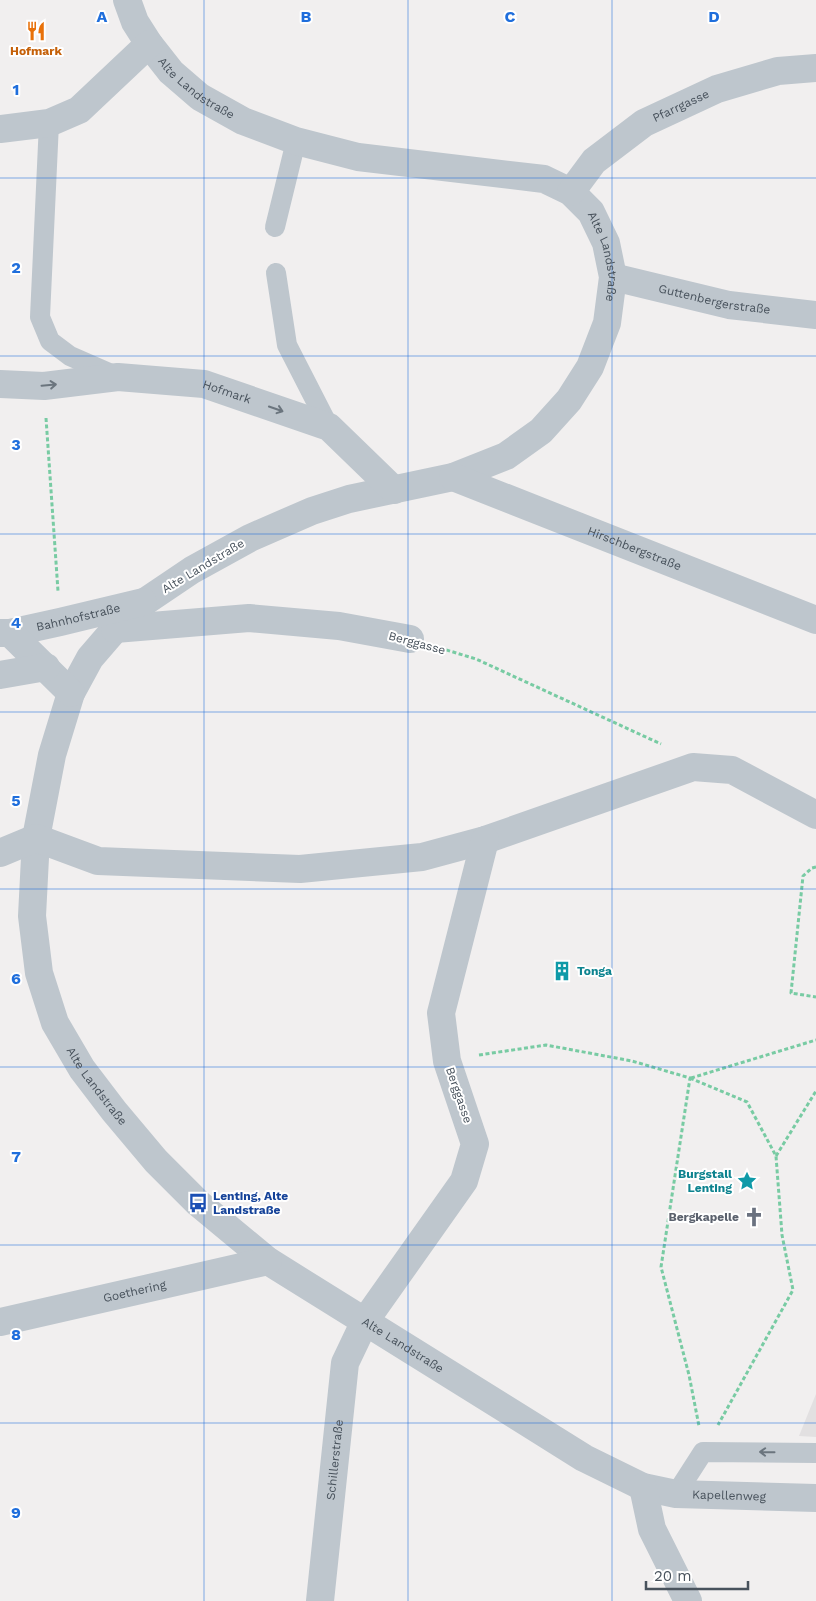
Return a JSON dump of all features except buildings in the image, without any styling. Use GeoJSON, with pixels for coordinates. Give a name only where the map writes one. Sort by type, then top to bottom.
{"type":"FeatureCollection","features":[{"type":"Feature","properties":{"kind":"street","name":"Alte Landstraße"},"geometry":{"type":"LineString","coordinates":[[127,0],[135,22],[171,72],[200,98],[243,121],[296,141],[358,157],[544,180],[571,192],[591,212],[606,243],[613,278],[607,323],[590,367],[569,400],[541,431],[506,456],[453,477],[349,499],[312,511],[250,538],[192,570],[146,601],[115,629],[90,658],[71,692],[52,755],[36,838],[32,916],[39,973],[55,1024],[82,1069],[156,1161],[198,1203],[268,1261],[584,1458],[643,1487]]}},
{"type":"Feature","properties":{"kind":"street"},"geometry":{"type":"LineString","coordinates":[[0,129],[49,124],[79,110],[149,44]]}},
{"type":"Feature","properties":{"kind":"street","name":"Pfarrgasse"},"geometry":{"type":"LineString","coordinates":[[571,192],[594,161],[644,123],[717,89],[778,71],[816,68]]}},
{"type":"Feature","properties":{"kind":"street","name":"Guttenbergerstraße"},"geometry":{"type":"LineString","coordinates":[[613,278],[729,305],[816,315]]}},
{"type":"Feature","properties":{"kind":"street","name":"Hofmark"},"geometry":{"type":"LineString","coordinates":[[0,384],[44,386],[118,377],[204,384],[329,427]]}},
{"type":"Feature","properties":{"kind":"street"},"geometry":{"type":"LineString","coordinates":[[329,427],[394,490]]}},
{"type":"Feature","properties":{"kind":"street","name":"Hirschbergstraße"},"geometry":{"type":"LineString","coordinates":[[453,477],[816,620]]}},
{"type":"Feature","properties":{"kind":"street","name":"Bahnhofstraße"},"geometry":{"type":"LineString","coordinates":[[5,633],[146,601]]}},
{"type":"Feature","properties":{"kind":"street","name":"Berggasse"},"geometry":{"type":"LineString","coordinates":[[115,629],[249,618],[339,626],[410,639]]}},
{"type":"Feature","properties":{"kind":"street","name":"Bahnhofstraße"},"geometry":{"type":"LineString","coordinates":[[5,633],[46,667],[71,692]]}},
{"type":"Feature","properties":{"kind":"street"},"geometry":{"type":"LineString","coordinates":[[0,675],[46,667]]}},
{"type":"Feature","properties":{"kind":"street"},"geometry":{"type":"LineString","coordinates":[[0,853],[36,838],[98,861],[300,869],[422,857],[485,840],[693,767],[732,770],[816,815]]}},
{"type":"Feature","properties":{"kind":"street","name":"Berggasse"},"geometry":{"type":"LineString","coordinates":[[365,1321],[464,1181],[475,1144],[447,1060],[441,1013],[485,840]]}},
{"type":"Feature","properties":{"kind":"street","name":"Goethering"},"geometry":{"type":"LineString","coordinates":[[0,1322],[268,1261]]}},
{"type":"Feature","properties":{"kind":"street","name":"Schillerstraße"},"geometry":{"type":"LineString","coordinates":[[320,1601],[345,1363],[365,1321]]}},
{"type":"Feature","properties":{"kind":"street"},"geometry":{"type":"LineString","coordinates":[[643,1487],[652,1529],[688,1601]]}},
{"type":"Feature","properties":{"kind":"street","name":"Kapellenweg"},"geometry":{"type":"LineString","coordinates":[[643,1487],[676,1494],[816,1498]]}},
{"type":"Feature","properties":{"kind":"lane"},"geometry":{"type":"LineString","coordinates":[[49,124],[40,317],[50,341],[70,356],[118,377]]}},
{"type":"Feature","properties":{"kind":"lane"},"geometry":{"type":"LineString","coordinates":[[275,227],[296,141]]}},
{"type":"Feature","properties":{"kind":"lane"},"geometry":{"type":"LineString","coordinates":[[276,273],[287,345],[329,427]]}},
{"type":"Feature","properties":{"kind":"lane"},"geometry":{"type":"LineString","coordinates":[[676,1494],[703,1452],[816,1453]]}},
{"type":"Feature","properties":{"kind":"path"},"geometry":{"type":"LineString","coordinates":[[44,386],[60,622]]}},
{"type":"Feature","properties":{"kind":"path","name":"Berggasse"},"geometry":{"type":"LineString","coordinates":[[410,639],[476,659],[663,745],[693,767]]}},
{"type":"Feature","properties":{"kind":"path"},"geometry":{"type":"LineString","coordinates":[[816,867],[803,876],[791,994],[816,997]]}},
{"type":"Feature","properties":{"kind":"path"},"geometry":{"type":"LineString","coordinates":[[690,1078],[816,1040]]}},
{"type":"Feature","properties":{"kind":"path"},"geometry":{"type":"LineString","coordinates":[[447,1060],[546,1045],[632,1061],[690,1078],[747,1102],[776,1156],[782,1235],[793,1290],[703,1452]]}},
{"type":"Feature","properties":{"kind":"path"},"geometry":{"type":"LineString","coordinates":[[690,1078],[661,1267],[689,1374],[703,1452]]}},
{"type":"Feature","properties":{"kind":"path"},"geometry":{"type":"LineString","coordinates":[[776,1156],[816,1091]]}},
{"type":"Feature","properties":{"kind":"shaded area"},"geometry":{"type":"Polygon","coordinates":[[[816,1394],[816,1437],[799,1436],[816,1394]]]}},
{"type":"Feature","properties":{"kind":"place","name":"Hofmark"},"geometry":{"type":"Point","coordinates":[36,31]}},
{"type":"Feature","properties":{"kind":"place","name":"Tonga"},"geometry":{"type":"Point","coordinates":[562,971]}},
{"type":"Feature","properties":{"kind":"place","name":"Burgstall Lenting"},"geometry":{"type":"Point","coordinates":[747,1181]}},
{"type":"Feature","properties":{"kind":"place","name":"Lenting, Alte Landstraße"},"geometry":{"type":"Point","coordinates":[198,1203]}},
{"type":"Feature","properties":{"kind":"place","name":"Bergkapelle"},"geometry":{"type":"Point","coordinates":[754,1217]}}]}
